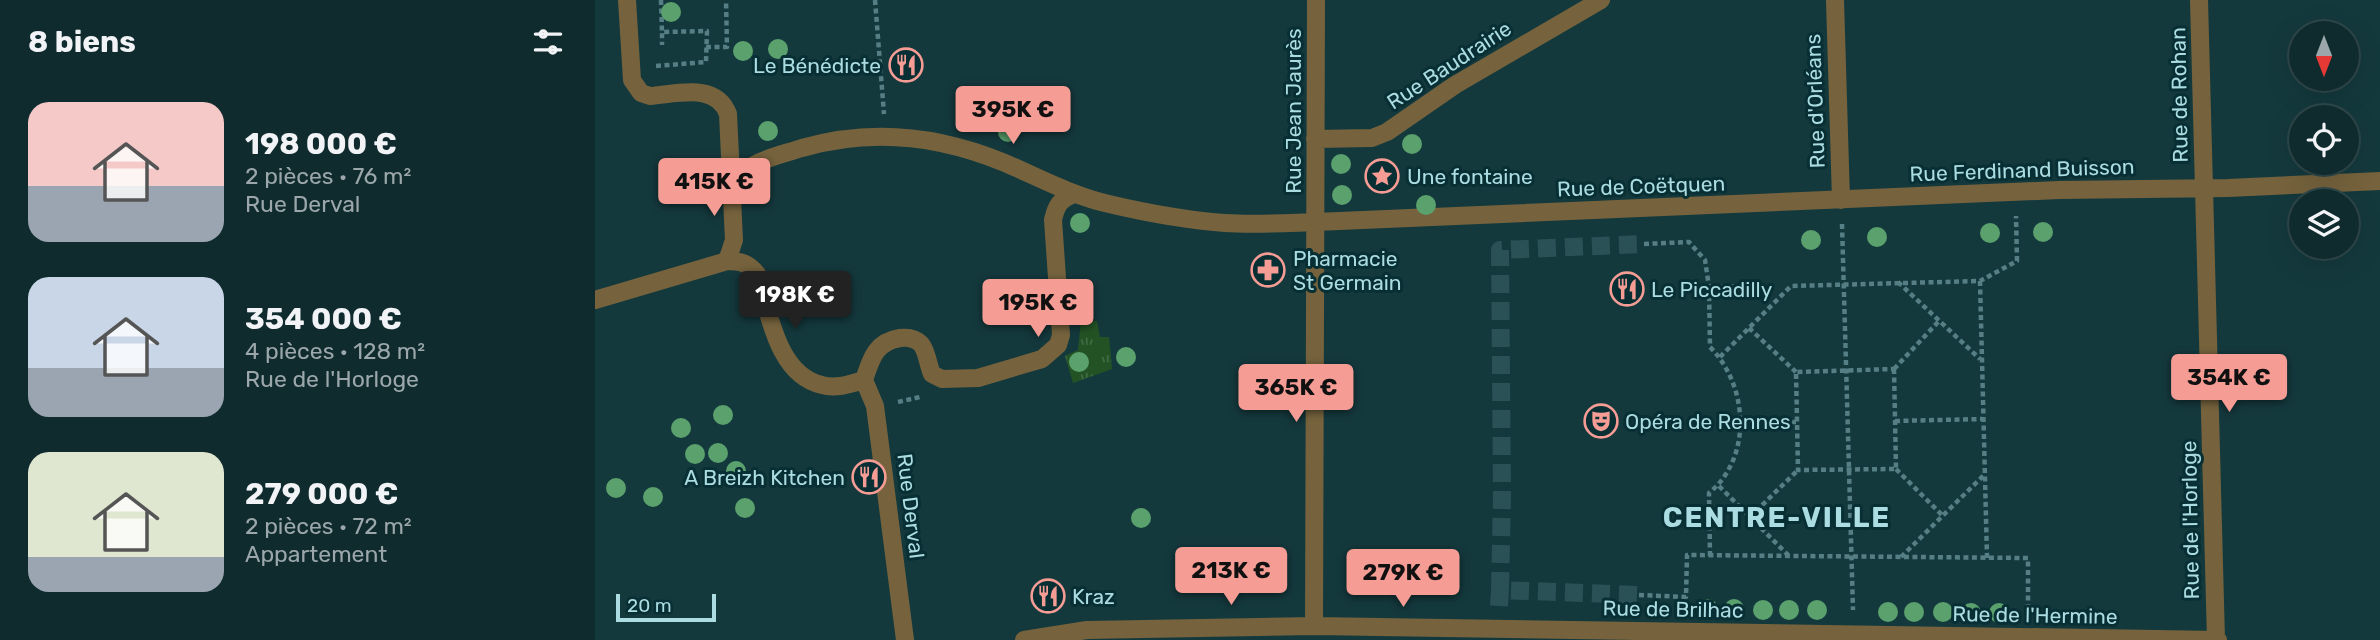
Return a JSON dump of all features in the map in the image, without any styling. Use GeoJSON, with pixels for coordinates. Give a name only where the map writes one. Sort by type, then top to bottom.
{"type":"FeatureCollection","features":[{"type":"Feature","properties":{"kind":"street"},"geometry":{"type":"LineString","coordinates":[[627,0],[632,80],[635,87],[650,96],[700,92],[718,97],[728,114],[734,240],[727,261]]}},
{"type":"Feature","properties":{"kind":"street","name":"Rue Jean Jaurès"},"geometry":{"type":"LineString","coordinates":[[1314,626],[1316,0]]}},
{"type":"Feature","properties":{"kind":"street","name":"Rue Baudrairie"},"geometry":{"type":"LineString","coordinates":[[1315,139],[1372,138],[1387,132],[1467,79],[1601,0]]}},
{"type":"Feature","properties":{"kind":"street","name":"Rue d'Orléans"},"geometry":{"type":"LineString","coordinates":[[1835,0],[1842,200]]}},
{"type":"Feature","properties":{"kind":"street","name":"Rue de Rohan"},"geometry":{"type":"LineString","coordinates":[[2199,0],[2204,188]]}},
{"type":"Feature","properties":{"kind":"street","name":"Rue de Coëtquen"},"geometry":{"type":"LineString","coordinates":[[732,183],[745,169],[763,160],[835,139],[886,137],[947,143],[976,152],[1074,194],[1166,216],[1215,221],[1316,222],[1842,200]]}},
{"type":"Feature","properties":{"kind":"street","name":"Rue Ferdinand Buisson"},"geometry":{"type":"LineString","coordinates":[[1842,200],[2380,181]]}},
{"type":"Feature","properties":{"kind":"street","name":"Rue de l'Horloge"},"geometry":{"type":"LineString","coordinates":[[2204,188],[2217,640]]}},
{"type":"Feature","properties":{"kind":"street"},"geometry":{"type":"LineString","coordinates":[[595,300],[727,261],[740,261],[750,266],[757,274],[783,355],[794,371],[803,378],[823,386],[865,380],[873,353],[888,340],[905,337],[915,339],[922,345],[932,374],[942,379],[978,378],[1042,359],[1058,345],[1061,335],[1053,220],[1055,208],[1063,198],[1074,194]]}},
{"type":"Feature","properties":{"kind":"street","name":"Rue Derval"},"geometry":{"type":"LineString","coordinates":[[865,380],[875,406],[905,640]]}},
{"type":"Feature","properties":{"kind":"street","name":"Rue de Brilhac"},"geometry":{"type":"LineString","coordinates":[[1024,640],[1087,630],[1148,634],[1314,626],[1491,635],[1854,638]]}},
{"type":"Feature","properties":{"kind":"street","name":"Rue de l'Hermine"},"geometry":{"type":"LineString","coordinates":[[1854,638],[2217,640]]}},
{"type":"Feature","properties":{"kind":"path"},"geometry":{"type":"LineString","coordinates":[[661,0],[662,45]]}},
{"type":"Feature","properties":{"kind":"path"},"geometry":{"type":"LineString","coordinates":[[706,47],[727,47],[726,0]]}},
{"type":"Feature","properties":{"kind":"path"},"geometry":{"type":"LineString","coordinates":[[875,0],[886,137]]}},
{"type":"Feature","properties":{"kind":"path"},"geometry":{"type":"LineString","coordinates":[[656,66],[706,62],[706,31],[662,32]]}},
{"type":"Feature","properties":{"kind":"path"},"geometry":{"type":"LineString","coordinates":[[1720,357],[1791,286],[1980,281],[2017,261],[2015,192]]}},
{"type":"Feature","properties":{"kind":"path"},"geometry":{"type":"LineString","coordinates":[[1842,238],[1853,578]]}},
{"type":"Feature","properties":{"kind":"path"},"geometry":{"type":"LineString","coordinates":[[1644,244],[1689,242],[1705,260],[1709,287],[1710,347],[1720,357],[1731,376],[1738,397],[1740,422],[1737,446],[1730,467],[1719,486],[1709,493],[1710,556]]}},
{"type":"Feature","properties":{"kind":"path"},"geometry":{"type":"LineString","coordinates":[[1980,281],[1987,558]]}},
{"type":"Feature","properties":{"kind":"path"},"geometry":{"type":"LineString","coordinates":[[1898,282],[1981,359]]}},
{"type":"Feature","properties":{"kind":"path"},"geometry":{"type":"LineString","coordinates":[[1709,287],[1751,286]]}},
{"type":"Feature","properties":{"kind":"path"},"geometry":{"type":"LineString","coordinates":[[1939,321],[1894,369],[1895,421],[1896,468],[1943,516]]}},
{"type":"Feature","properties":{"kind":"path"},"geometry":{"type":"LineString","coordinates":[[1749,328],[1796,372],[1894,369]]}},
{"type":"Feature","properties":{"kind":"path"},"geometry":{"type":"LineString","coordinates":[[1796,372],[1798,470]]}},
{"type":"Feature","properties":{"kind":"path"},"geometry":{"type":"LineString","coordinates":[[898,402],[910,400]]}},
{"type":"Feature","properties":{"kind":"path"},"geometry":{"type":"LineString","coordinates":[[1895,421],[1982,419]]}},
{"type":"Feature","properties":{"kind":"path"},"geometry":{"type":"LineString","coordinates":[[1740,422],[1797,422]]}},
{"type":"Feature","properties":{"kind":"path"},"geometry":{"type":"LineString","coordinates":[[1750,517],[1798,470],[1896,468]]}},
{"type":"Feature","properties":{"kind":"path"},"geometry":{"type":"LineString","coordinates":[[1900,558],[1984,475]]}},
{"type":"Feature","properties":{"kind":"path"},"geometry":{"type":"LineString","coordinates":[[1719,486],[1790,557]]}},
{"type":"Feature","properties":{"kind":"path"},"geometry":{"type":"LineString","coordinates":[[1639,595],[1686,597],[1687,555],[2028,558],[2028,638]]}},
{"type":"Feature","properties":{"kind":"green space"},"geometry":{"type":"Polygon","coordinates":[[[1081,320],[1097,321],[1100,337],[1109,337],[1112,369],[1073,383],[1065,356],[1078,350],[1081,320]]]}},
{"type":"Feature","properties":{"kind":"tunnel"},"geometry":{"type":"LineString","coordinates":[[1500,590],[1500,250],[1644,244]]}},
{"type":"Feature","properties":{"kind":"tunnel"},"geometry":{"type":"LineString","coordinates":[[1499,606],[1500,590],[1639,595]]}},
{"type":"Feature","properties":{"kind":"place","name":"Le Bénédicte"},"geometry":{"type":"Point","coordinates":[906,65]}},
{"type":"Feature","properties":{"kind":"place","name":"Une fontaine"},"geometry":{"type":"Point","coordinates":[1382,176]}},
{"type":"Feature","properties":{"kind":"place","name":"Pharmacie St Germain"},"geometry":{"type":"Point","coordinates":[1268,270]}},
{"type":"Feature","properties":{"kind":"place","name":"Le Piccadilly"},"geometry":{"type":"Point","coordinates":[1627,289]}},
{"type":"Feature","properties":{"kind":"place","name":"Opéra de Rennes"},"geometry":{"type":"Point","coordinates":[1601,421]}},
{"type":"Feature","properties":{"kind":"place","name":"A Breizh Kitchen"},"geometry":{"type":"Point","coordinates":[869,477]}},
{"type":"Feature","properties":{"kind":"place","name":"Kraz"},"geometry":{"type":"Point","coordinates":[1048,596]}},
{"type":"Feature","properties":{"kind":"district","name":"CENTRE-VILLE"},"geometry":{"type":"Point","coordinates":[1777,517]}}]}
